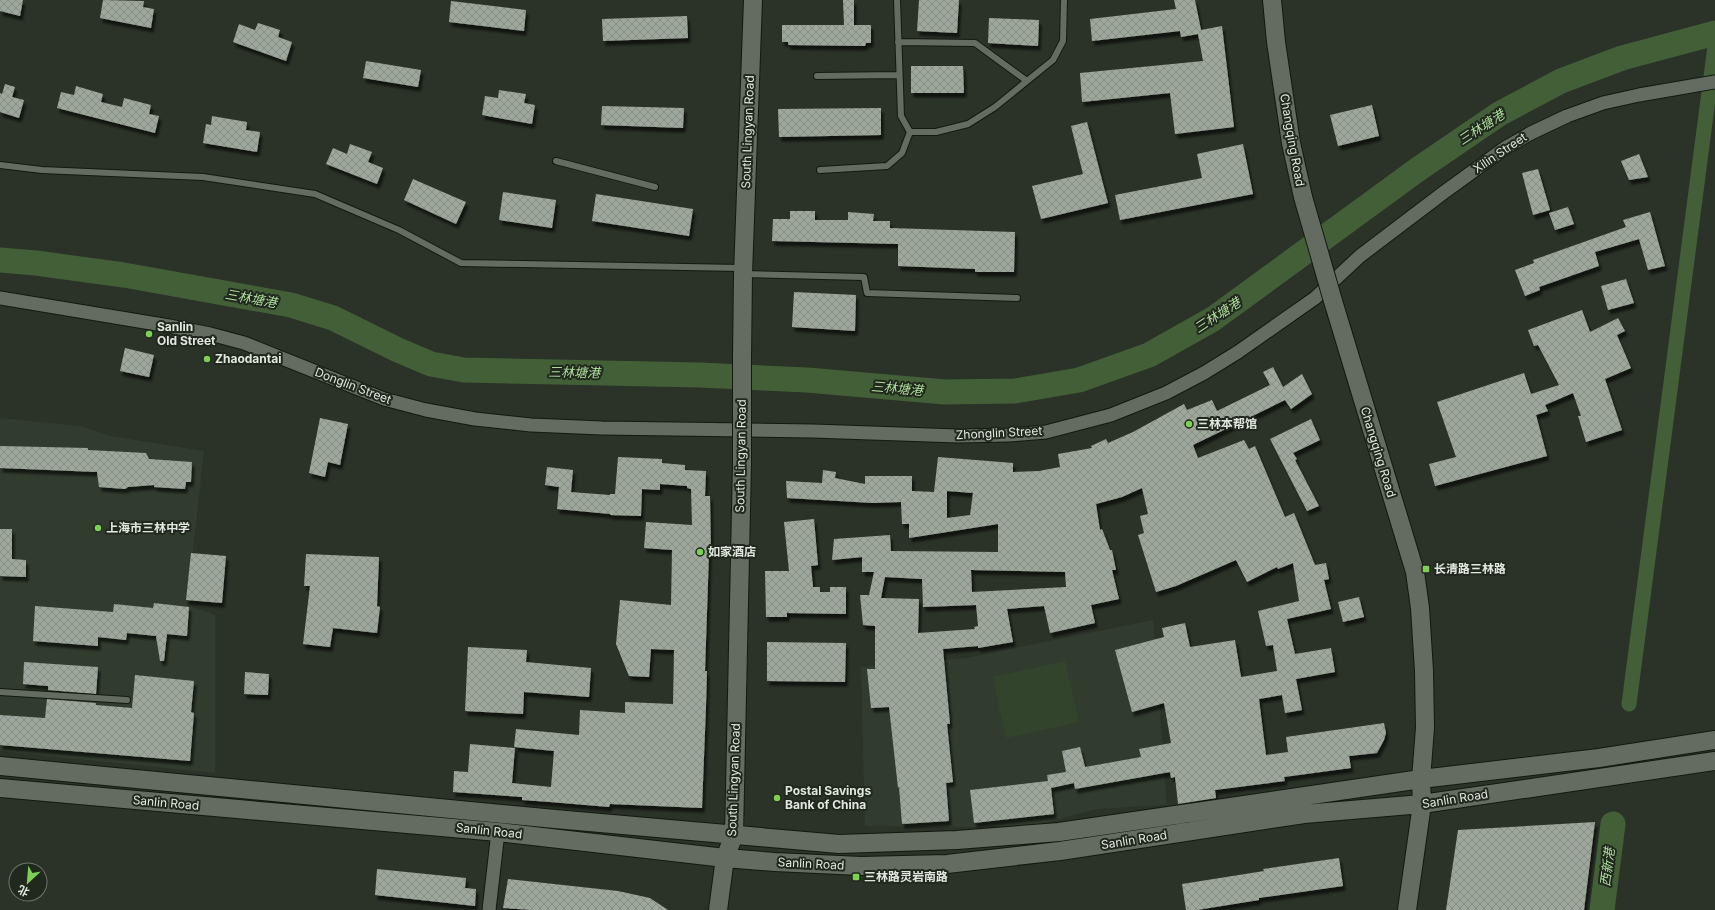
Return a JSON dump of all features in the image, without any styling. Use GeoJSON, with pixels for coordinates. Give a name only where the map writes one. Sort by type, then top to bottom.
{"type":"FeatureCollection","features":[{"type":"Feature","properties":{"kind":"main road","name":"South Lingyan Road"},"geometry":{"type":"LineString","coordinates":[[718,910],[725,858],[734,835],[742,463],[743,271],[753,0]]}},
{"type":"Feature","properties":{"kind":"main road","name":"Changqing Road"},"geometry":{"type":"LineString","coordinates":[[1272,0],[1276,42],[1291,143],[1326,298],[1415,572],[1420,608],[1424,671],[1425,728],[1421,779],[1422,804],[1407,910]]}},
{"type":"Feature","properties":{"kind":"main road","name":"Sanlin Road"},"geometry":{"type":"LineString","coordinates":[[0,766],[839,844],[964,840],[1059,832],[1421,779],[1599,758],[1715,740]]}},
{"type":"Feature","properties":{"kind":"main road","name":"Sanlin Road"},"geometry":{"type":"LineString","coordinates":[[0,788],[498,832],[725,858],[861,866],[947,864],[1060,851],[1304,814],[1422,804],[1715,761]]}},
{"type":"Feature","properties":{"kind":"street","name":"Xilin Street"},"geometry":{"type":"LineString","coordinates":[[1326,298],[1338,276],[1384,237],[1499,152],[1531,133],[1567,116],[1603,103],[1680,87],[1715,82]]}},
{"type":"Feature","properties":{"kind":"street","name":"Donglin Street"},"geometry":{"type":"LineString","coordinates":[[0,298],[210,334],[244,343],[384,399],[447,414],[475,419],[531,425],[714,430]]}},
{"type":"Feature","properties":{"kind":"street","name":"Zhonglin Street"},"geometry":{"type":"LineString","coordinates":[[714,430],[958,436],[1009,435],[1046,432],[1082,424],[1111,415],[1166,393],[1204,373],[1326,298]]}},
{"type":"Feature","properties":{"kind":"street"},"geometry":{"type":"LineString","coordinates":[[489,910],[498,832]]}},
{"type":"Feature","properties":{"kind":"lane"},"geometry":{"type":"LineString","coordinates":[[897,0],[901,116],[910,132]]}},
{"type":"Feature","properties":{"kind":"lane"},"geometry":{"type":"LineString","coordinates":[[910,132],[936,132],[968,124],[995,107],[1053,60],[1063,41],[1064,0]]}},
{"type":"Feature","properties":{"kind":"lane"},"geometry":{"type":"LineString","coordinates":[[898,42],[975,43],[1027,81]]}},
{"type":"Feature","properties":{"kind":"lane"},"geometry":{"type":"LineString","coordinates":[[817,76],[899,75]]}},
{"type":"Feature","properties":{"kind":"lane"},"geometry":{"type":"LineString","coordinates":[[820,170],[887,166],[902,152],[910,132]]}},
{"type":"Feature","properties":{"kind":"lane"},"geometry":{"type":"LineString","coordinates":[[556,161],[655,187]]}},
{"type":"Feature","properties":{"kind":"lane"},"geometry":{"type":"LineString","coordinates":[[0,165],[42,170],[203,177],[316,194],[399,230],[461,263],[743,271],[864,277],[867,294],[1017,298]]}},
{"type":"Feature","properties":{"kind":"lane"},"geometry":{"type":"LineString","coordinates":[[0,692],[126,700]]}},
{"type":"Feature","properties":{"kind":"shaded area","name":"上海市三林中学"},"geometry":{"type":"Polygon","coordinates":[[[0,418],[80,426],[110,436],[204,451],[187,605],[215,615],[215,773],[0,751],[0,418]]]}},
{"type":"Feature","properties":{"kind":"shaded area"},"geometry":{"type":"Polygon","coordinates":[[[1153,620],[1167,805],[1097,809],[1037,825],[971,827],[865,826],[861,667],[966,658],[1153,620]]]}},
{"type":"Feature","properties":{"kind":"shaded area"},"geometry":{"type":"Polygon","coordinates":[[[1065,661],[1079,722],[1006,738],[993,677],[1065,661]]]}},
{"type":"Feature","properties":{"kind":"building"},"geometry":{"type":"Polygon","coordinates":[[[0,0],[23,0],[20,16],[0,11],[0,0]]]}},
{"type":"Feature","properties":{"kind":"building"},"geometry":{"type":"Polygon","coordinates":[[[103,0],[144,1],[143,7],[154,9],[151,28],[100,18],[103,0]]]}},
{"type":"Feature","properties":{"kind":"building"},"geometry":{"type":"Polygon","coordinates":[[[843,0],[854,0],[854,25],[871,25],[871,43],[866,43],[865,46],[788,45],[788,42],[782,42],[782,25],[844,25],[843,0]]]}},
{"type":"Feature","properties":{"kind":"building"},"geometry":{"type":"Polygon","coordinates":[[[919,0],[959,0],[957,33],[917,31],[919,0]]]}},
{"type":"Feature","properties":{"kind":"building"},"geometry":{"type":"Polygon","coordinates":[[[1174,0],[1195,0],[1201,30],[1222,26],[1234,127],[1175,134],[1170,93],[1082,102],[1080,73],[1203,61],[1198,34],[1181,37],[1180,31],[1092,41],[1090,19],[1176,9],[1174,0]]]}},
{"type":"Feature","properties":{"kind":"building"},"geometry":{"type":"Polygon","coordinates":[[[451,1],[526,10],[524,31],[449,22],[451,1]]]}},
{"type":"Feature","properties":{"kind":"building"},"geometry":{"type":"Polygon","coordinates":[[[687,16],[688,38],[603,41],[602,19],[687,16]]]}},
{"type":"Feature","properties":{"kind":"building"},"geometry":{"type":"Polygon","coordinates":[[[989,18],[1039,20],[1038,46],[988,43],[989,18]]]}},
{"type":"Feature","properties":{"kind":"building"},"geometry":{"type":"Polygon","coordinates":[[[258,23],[280,30],[278,37],[292,42],[286,61],[233,42],[239,24],[255,30],[258,23]]]}},
{"type":"Feature","properties":{"kind":"building"},"geometry":{"type":"Polygon","coordinates":[[[366,61],[421,70],[418,87],[363,78],[366,61]]]}},
{"type":"Feature","properties":{"kind":"building"},"geometry":{"type":"Polygon","coordinates":[[[911,66],[963,66],[964,93],[911,93],[911,66]]]}},
{"type":"Feature","properties":{"kind":"building"},"geometry":{"type":"Polygon","coordinates":[[[5,84],[15,87],[12,97],[24,100],[19,118],[0,112],[0,93],[2,94],[5,84]]]}},
{"type":"Feature","properties":{"kind":"building"},"geometry":{"type":"Polygon","coordinates":[[[76,86],[103,94],[101,102],[122,107],[124,98],[151,105],[149,114],[159,116],[155,133],[57,108],[61,92],[74,95],[76,86]]]}},
{"type":"Feature","properties":{"kind":"building"},"geometry":{"type":"Polygon","coordinates":[[[499,90],[526,94],[524,103],[535,105],[532,124],[482,115],[485,96],[498,98],[499,90]]]}},
{"type":"Feature","properties":{"kind":"building"},"geometry":{"type":"Polygon","coordinates":[[[1372,105],[1379,136],[1338,146],[1330,115],[1372,105]]]}},
{"type":"Feature","properties":{"kind":"building"},"geometry":{"type":"Polygon","coordinates":[[[602,106],[684,108],[683,128],[601,125],[602,106]]]}},
{"type":"Feature","properties":{"kind":"building"},"geometry":{"type":"Polygon","coordinates":[[[881,108],[881,135],[779,137],[778,109],[881,108]]]}},
{"type":"Feature","properties":{"kind":"building"},"geometry":{"type":"Polygon","coordinates":[[[212,116],[247,122],[246,130],[260,132],[257,152],[203,143],[206,124],[211,125],[212,116]]]}},
{"type":"Feature","properties":{"kind":"building"},"geometry":{"type":"Polygon","coordinates":[[[1087,122],[1108,203],[1041,219],[1032,186],[1083,174],[1071,126],[1087,122]]]}},
{"type":"Feature","properties":{"kind":"building"},"geometry":{"type":"Polygon","coordinates":[[[350,144],[372,152],[368,162],[383,168],[377,184],[326,164],[333,148],[347,154],[350,144]]]}},
{"type":"Feature","properties":{"kind":"building"},"geometry":{"type":"Polygon","coordinates":[[[1243,144],[1253,194],[1120,220],[1115,195],[1202,178],[1197,154],[1243,144]]]}},
{"type":"Feature","properties":{"kind":"building"},"geometry":{"type":"Polygon","coordinates":[[[1639,154],[1648,177],[1629,180],[1621,161],[1639,154]]]}},
{"type":"Feature","properties":{"kind":"building"},"geometry":{"type":"Polygon","coordinates":[[[1538,169],[1550,210],[1533,215],[1522,173],[1538,169]]]}},
{"type":"Feature","properties":{"kind":"building"},"geometry":{"type":"Polygon","coordinates":[[[413,179],[466,202],[456,224],[404,200],[413,179]]]}},
{"type":"Feature","properties":{"kind":"building"},"geometry":{"type":"Polygon","coordinates":[[[503,192],[556,200],[552,228],[499,220],[503,192]]]}},
{"type":"Feature","properties":{"kind":"building"},"geometry":{"type":"Polygon","coordinates":[[[596,194],[693,209],[689,236],[592,221],[596,194]]]}},
{"type":"Feature","properties":{"kind":"building"},"geometry":{"type":"Polygon","coordinates":[[[1568,207],[1574,224],[1555,230],[1549,213],[1568,207]]]}},
{"type":"Feature","properties":{"kind":"building"},"geometry":{"type":"Polygon","coordinates":[[[790,211],[815,211],[815,220],[848,220],[848,212],[874,214],[873,221],[890,221],[890,228],[1015,232],[1014,272],[975,272],[975,269],[898,266],[898,244],[772,241],[773,219],[790,219],[790,211]]]}},
{"type":"Feature","properties":{"kind":"building"},"geometry":{"type":"Polygon","coordinates":[[[1650,212],[1665,266],[1648,270],[1639,239],[1595,252],[1599,266],[1539,287],[1540,290],[1525,296],[1515,270],[1534,263],[1533,260],[1626,227],[1623,220],[1650,212]]]}},
{"type":"Feature","properties":{"kind":"building"},"geometry":{"type":"Polygon","coordinates":[[[1626,279],[1634,303],[1608,310],[1601,286],[1626,279]]]}},
{"type":"Feature","properties":{"kind":"building"},"geometry":{"type":"Polygon","coordinates":[[[794,292],[856,295],[855,331],[792,327],[794,292]]]}},
{"type":"Feature","properties":{"kind":"building"},"geometry":{"type":"Polygon","coordinates":[[[1582,310],[1590,332],[1618,318],[1625,331],[1617,335],[1631,368],[1605,379],[1622,430],[1586,442],[1578,416],[1581,416],[1573,393],[1545,405],[1548,411],[1536,415],[1547,456],[1435,486],[1429,464],[1456,457],[1437,402],[1524,373],[1531,394],[1559,385],[1538,345],[1534,346],[1528,330],[1582,310]]]}},
{"type":"Feature","properties":{"kind":"building"},"geometry":{"type":"Polygon","coordinates":[[[125,348],[154,355],[149,377],[120,371],[125,348]]]}},
{"type":"Feature","properties":{"kind":"building"},"geometry":{"type":"Polygon","coordinates":[[[1273,367],[1283,387],[1302,374],[1312,394],[1291,409],[1285,400],[1193,445],[1198,458],[1244,440],[1249,449],[1255,446],[1285,517],[1294,513],[1315,565],[1326,563],[1329,579],[1324,580],[1331,609],[1287,619],[1295,654],[1331,648],[1335,672],[1296,679],[1302,710],[1285,713],[1282,695],[1259,699],[1266,755],[1288,752],[1286,737],[1384,723],[1386,733],[1377,753],[1349,756],[1351,768],[1284,777],[1285,781],[1215,790],[1216,798],[1178,804],[1175,777],[1171,778],[1170,772],[1075,789],[1074,783],[1051,788],[1054,814],[974,823],[970,790],[1048,781],[1047,775],[1066,772],[1062,751],[1080,747],[1085,767],[1141,757],[1139,749],[1171,743],[1164,703],[1132,712],[1115,650],[1164,637],[1162,628],[1185,623],[1190,647],[1235,640],[1241,677],[1277,671],[1273,645],[1266,646],[1258,611],[1299,601],[1293,563],[1278,569],[1277,567],[1247,582],[1236,560],[1176,586],[1156,592],[1138,535],[1144,533],[1140,516],[1148,514],[1142,488],[1122,497],[1096,504],[1100,530],[1102,529],[1110,550],[1112,550],[1116,570],[1112,570],[1119,599],[1091,605],[1095,623],[1050,633],[1044,606],[1007,609],[1013,642],[978,648],[978,646],[943,649],[950,724],[947,724],[953,782],[946,783],[949,821],[902,824],[889,707],[871,708],[867,669],[875,669],[875,626],[863,625],[860,595],[869,595],[874,572],[862,572],[862,557],[832,560],[834,539],[890,535],[891,551],[998,552],[998,524],[909,538],[909,524],[902,524],[901,502],[873,503],[787,498],[786,481],[822,483],[823,470],[836,472],[835,478],[865,484],[865,476],[912,476],[912,491],[934,492],[938,457],[1013,463],[1013,472],[1039,471],[1060,467],[1058,454],[1092,448],[1091,446],[1106,439],[1108,443],[1133,432],[1184,404],[1187,410],[1212,400],[1217,411],[1270,385],[1263,372],[1273,367]],[[947,491],[947,518],[970,515],[973,493],[947,491]],[[971,570],[972,592],[1066,587],[1065,572],[971,570]],[[885,577],[881,598],[919,599],[918,633],[975,629],[974,627],[978,626],[976,605],[923,607],[922,579],[885,577]]]}},
{"type":"Feature","properties":{"kind":"building"},"geometry":{"type":"Polygon","coordinates":[[[320,418],[348,424],[340,465],[328,462],[325,477],[309,473],[320,418]]]}},
{"type":"Feature","properties":{"kind":"building"},"geometry":{"type":"Polygon","coordinates":[[[1311,419],[1320,440],[1293,453],[1297,459],[1295,460],[1319,506],[1307,511],[1270,439],[1311,419]]]}},
{"type":"Feature","properties":{"kind":"building"},"geometry":{"type":"Polygon","coordinates":[[[0,446],[88,448],[88,450],[146,453],[149,459],[192,462],[191,482],[186,482],[185,489],[154,487],[154,485],[128,487],[125,489],[99,487],[97,472],[0,468],[0,446]]]}},
{"type":"Feature","properties":{"kind":"building"},"geometry":{"type":"Polygon","coordinates":[[[618,457],[662,459],[662,463],[685,465],[685,470],[706,471],[705,496],[710,496],[711,553],[709,553],[705,671],[707,671],[702,808],[610,804],[609,807],[522,800],[522,797],[453,792],[454,771],[468,772],[470,744],[515,748],[512,783],[551,787],[554,751],[514,747],[516,729],[579,735],[580,710],[625,713],[625,702],[673,704],[674,650],[651,649],[649,677],[629,676],[616,644],[620,600],[671,605],[672,550],[644,548],[646,522],[692,525],[691,489],[687,488],[687,486],[660,484],[660,490],[642,489],[641,516],[610,515],[557,509],[559,487],[545,485],[547,467],[573,470],[571,492],[610,495],[615,494],[618,457]]]}},
{"type":"Feature","properties":{"kind":"building"},"geometry":{"type":"Polygon","coordinates":[[[814,519],[818,565],[811,566],[813,587],[820,587],[820,592],[830,592],[830,587],[846,587],[846,614],[787,613],[787,617],[766,617],[765,571],[789,571],[784,522],[814,519]]]}},
{"type":"Feature","properties":{"kind":"building"},"geometry":{"type":"Polygon","coordinates":[[[0,529],[12,529],[12,559],[26,560],[26,577],[0,576],[0,529]]]}},
{"type":"Feature","properties":{"kind":"building"},"geometry":{"type":"Polygon","coordinates":[[[191,553],[226,556],[222,603],[186,600],[191,553]]]}},
{"type":"Feature","properties":{"kind":"building"},"geometry":{"type":"Polygon","coordinates":[[[306,554],[379,557],[377,606],[380,607],[377,633],[333,628],[330,647],[303,644],[310,586],[304,586],[306,554]]]}},
{"type":"Feature","properties":{"kind":"building"},"geometry":{"type":"Polygon","coordinates":[[[1359,597],[1364,617],[1343,622],[1338,602],[1359,597]]]}},
{"type":"Feature","properties":{"kind":"building"},"geometry":{"type":"Polygon","coordinates":[[[154,603],[189,607],[187,636],[167,634],[164,661],[160,661],[156,636],[127,633],[126,640],[98,637],[98,646],[33,641],[35,606],[113,612],[114,604],[153,608],[154,603]]]}},
{"type":"Feature","properties":{"kind":"building"},"geometry":{"type":"Polygon","coordinates":[[[767,642],[846,643],[845,682],[767,681],[767,642]]]}},
{"type":"Feature","properties":{"kind":"building"},"geometry":{"type":"Polygon","coordinates":[[[468,647],[527,650],[526,662],[591,668],[589,697],[524,692],[523,714],[465,711],[468,647]]]}},
{"type":"Feature","properties":{"kind":"building"},"geometry":{"type":"Polygon","coordinates":[[[24,662],[98,667],[96,694],[48,690],[48,686],[23,684],[24,662]]]}},
{"type":"Feature","properties":{"kind":"building"},"geometry":{"type":"Polygon","coordinates":[[[245,672],[269,674],[268,695],[244,694],[245,672]]]}},
{"type":"Feature","properties":{"kind":"building"},"geometry":{"type":"Polygon","coordinates":[[[135,675],[194,681],[191,712],[194,713],[190,761],[0,745],[0,715],[45,718],[47,699],[132,708],[135,675]]]}},
{"type":"Feature","properties":{"kind":"building"},"geometry":{"type":"Polygon","coordinates":[[[1595,822],[1584,910],[1446,910],[1458,830],[1595,822]]]}},
{"type":"Feature","properties":{"kind":"building"},"geometry":{"type":"Polygon","coordinates":[[[1339,858],[1343,886],[1259,898],[1259,900],[1197,910],[1186,910],[1182,884],[1264,871],[1263,869],[1339,858]]]}},
{"type":"Feature","properties":{"kind":"building"},"geometry":{"type":"Polygon","coordinates":[[[377,869],[466,878],[465,888],[476,889],[475,906],[375,895],[377,869]]]}},
{"type":"Feature","properties":{"kind":"building"},"geometry":{"type":"Polygon","coordinates":[[[508,879],[618,891],[650,898],[668,910],[532,910],[503,908],[508,879]]]}},
{"type":"Feature","properties":{"kind":"waterway","name":"三林塘港"},"geometry":{"type":"LineString","coordinates":[[0,260],[36,263],[124,275],[291,305],[333,318],[398,350],[431,364],[464,370],[700,375],[807,380],[945,392],[1015,391],[1079,380],[1149,355],[1213,319],[1417,170],[1499,114],[1561,81],[1622,58],[1715,33]]}},
{"type":"Feature","properties":{"kind":"waterway"},"geometry":{"type":"LineString","coordinates":[[1629,704],[1715,46]]}},
{"type":"Feature","properties":{"kind":"waterway","name":"西新港"},"geometry":{"type":"LineString","coordinates":[[1602,910],[1613,824]]}},
{"type":"Feature","properties":{"kind":"place","name":"Sanlin Old Street"},"geometry":{"type":"Point","coordinates":[149,334]}},
{"type":"Feature","properties":{"kind":"place","name":"Zhaodantai"},"geometry":{"type":"Point","coordinates":[207,359]}},
{"type":"Feature","properties":{"kind":"place","name":"三林本帮馆"},"geometry":{"type":"Point","coordinates":[1189,424]}},
{"type":"Feature","properties":{"kind":"place","name":"上海市三林中学"},"geometry":{"type":"Point","coordinates":[98,528]}},
{"type":"Feature","properties":{"kind":"place","name":"如家酒店"},"geometry":{"type":"Point","coordinates":[700,552]}},
{"type":"Feature","properties":{"kind":"place","name":"长清路三林路"},"geometry":{"type":"Point","coordinates":[1426,569]}},
{"type":"Feature","properties":{"kind":"place","name":"Postal Savings Bank of China"},"geometry":{"type":"Point","coordinates":[777,798]}},
{"type":"Feature","properties":{"kind":"place","name":"三林路灵岩南路"},"geometry":{"type":"Point","coordinates":[856,877]}}]}
